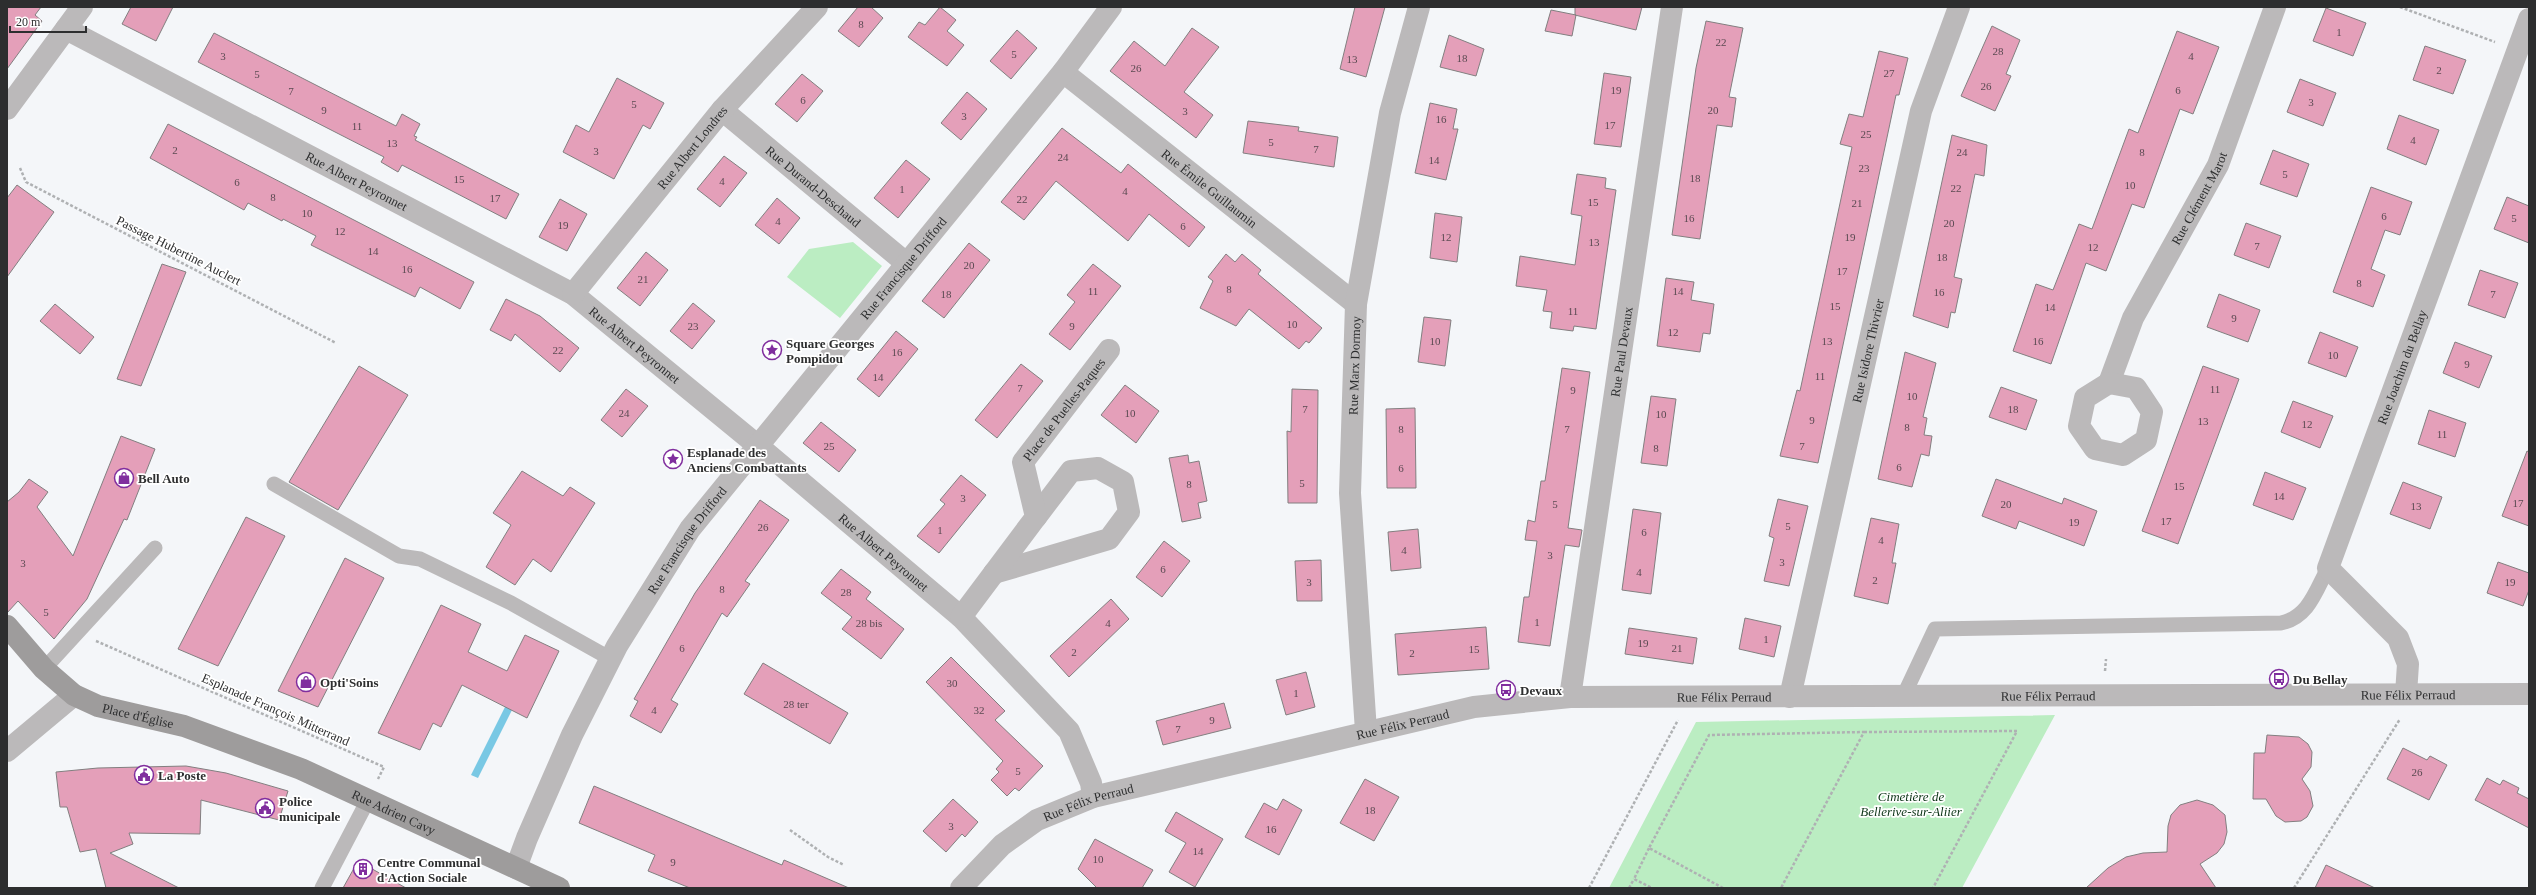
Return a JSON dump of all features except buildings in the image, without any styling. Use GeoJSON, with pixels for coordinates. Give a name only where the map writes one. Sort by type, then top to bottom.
{"type":"FeatureCollection","features":[{"type":"Feature","properties":{"kind":"main road","name":"Place d'Église"},"geometry":{"type":"LineString","coordinates":[[7,626],[44,669],[74,695],[98,706],[184,726],[204,733]]}},
{"type":"Feature","properties":{"kind":"main road","name":"Rue Adrien Cavy"},"geometry":{"type":"LineString","coordinates":[[204,733],[301,769],[559,888]]}},
{"type":"Feature","properties":{"kind":"street"},"geometry":{"type":"LineString","coordinates":[[7,109],[82,7]]}},
{"type":"Feature","properties":{"kind":"street","name":"Rue Albert Londres"},"geometry":{"type":"LineString","coordinates":[[573,294],[722,110],[817,7]]}},
{"type":"Feature","properties":{"kind":"street","name":"Rue Francisque Drifford"},"geometry":{"type":"LineString","coordinates":[[516,868],[526,838],[572,735],[611,659],[690,529],[757,444],[1063,72],[1111,7]]}},
{"type":"Feature","properties":{"kind":"street","name":"Rue Marx Dormoy"},"geometry":{"type":"LineString","coordinates":[[1366,731],[1350,492],[1356,304],[1390,113],[1419,7]]}},
{"type":"Feature","properties":{"kind":"street","name":"Rue Paul Devaux"},"geometry":{"type":"LineString","coordinates":[[1570,697],[1672,7]]}},
{"type":"Feature","properties":{"kind":"street","name":"Rue Isidore Thivrier"},"geometry":{"type":"LineString","coordinates":[[1790,697],[1921,111],[1959,7]]}},
{"type":"Feature","properties":{"kind":"street","name":"Rue Clément Marot"},"geometry":{"type":"LineString","coordinates":[[2109,383],[2133,318],[2218,165],[2275,7]]}},
{"type":"Feature","properties":{"kind":"street","name":"Rue Joachim du Bellay"},"geometry":{"type":"LineString","coordinates":[[2328,568],[2529,19]]}},
{"type":"Feature","properties":{"kind":"street","name":"Rue Albert Peyronnet"},"geometry":{"type":"LineString","coordinates":[[66,29],[573,294],[757,444],[961,617],[1069,731],[1091,783],[1093,797]]}},
{"type":"Feature","properties":{"kind":"street","name":"Rue Émile Guillaumin"},"geometry":{"type":"LineString","coordinates":[[1063,72],[1356,304]]}},
{"type":"Feature","properties":{"kind":"street","name":"Rue Durand-Deschaud"},"geometry":{"type":"LineString","coordinates":[[722,110],[906,263]]}},
{"type":"Feature","properties":{"kind":"street","name":"Place de Puelles-Paques"},"geometry":{"type":"LineString","coordinates":[[1036,517],[1023,462],[1109,350]]}},
{"type":"Feature","properties":{"kind":"street"},"geometry":{"type":"LineString","coordinates":[[961,617],[994,573],[1036,517],[1071,471],[1098,468],[1123,482],[1129,512],[1109,539],[994,573]]}},
{"type":"Feature","properties":{"kind":"street"},"geometry":{"type":"LineString","coordinates":[[2328,568],[2398,638],[2408,664],[2406,694]]}},
{"type":"Feature","properties":{"kind":"street","name":"Rue Félix Perraud"},"geometry":{"type":"LineString","coordinates":[[961,888],[1002,845],[1037,820],[1093,797],[1366,731],[1474,707],[1570,697],[2529,694]]}},
{"type":"Feature","properties":{"kind":"street"},"geometry":{"type":"LineString","coordinates":[[7,751],[74,695]]}},
{"type":"Feature","properties":{"kind":"lane"},"geometry":{"type":"LineString","coordinates":[[274,484],[399,556],[420,559],[512,603],[611,659]]}},
{"type":"Feature","properties":{"kind":"lane"},"geometry":{"type":"LineString","coordinates":[[44,669],[155,548]]}},
{"type":"Feature","properties":{"kind":"lane"},"geometry":{"type":"LineString","coordinates":[[1903,697],[1934,630],[2282,623],[2294,620],[2307,608],[2328,568]]}},
{"type":"Feature","properties":{"kind":"lane"},"geometry":{"type":"LineString","coordinates":[[322,888],[368,800]]}},
{"type":"Feature","properties":{"kind":"path"},"geometry":{"type":"LineString","coordinates":[[2400,7],[2517,50]]}},
{"type":"Feature","properties":{"kind":"path","name":"Passage Hubertine Auclert"},"geometry":{"type":"LineString","coordinates":[[20,168],[26,182],[336,342]]}},
{"type":"Feature","properties":{"kind":"path","name":"Esplanade François Mitterrand"},"geometry":{"type":"LineString","coordinates":[[96,641],[384,767],[368,800]]}},
{"type":"Feature","properties":{"kind":"path"},"geometry":{"type":"LineString","coordinates":[[2105,670],[2106,659]]}},
{"type":"Feature","properties":{"kind":"path"},"geometry":{"type":"LineString","coordinates":[[2294,888],[2401,718],[2406,694]]}},
{"type":"Feature","properties":{"kind":"path"},"geometry":{"type":"LineString","coordinates":[[1589,888],[1691,697]]}},
{"type":"Feature","properties":{"kind":"path"},"geometry":{"type":"LineString","coordinates":[[1629,888],[1709,735],[2017,731],[1933,888]]}},
{"type":"Feature","properties":{"kind":"path"},"geometry":{"type":"LineString","coordinates":[[1781,888],[1864,732]]}},
{"type":"Feature","properties":{"kind":"path"},"geometry":{"type":"LineString","coordinates":[[790,830],[828,857],[844,865]]}},
{"type":"Feature","properties":{"kind":"path"},"geometry":{"type":"LineString","coordinates":[[1650,848],[1723,888]]}},
{"type":"Feature","properties":{"kind":"path"},"geometry":{"type":"LineString","coordinates":[[1634,879],[1652,888]]}},
{"type":"Feature","properties":{"kind":"green space"},"geometry":{"type":"Polygon","coordinates":[[[853,242],[882,266],[840,318],[787,277],[809,249],[853,242]]]}},
{"type":"Feature","properties":{"kind":"green space","name":"Cimetière de Bellerive-sur-Aliier"},"geometry":{"type":"Polygon","coordinates":[[[2055,715],[1962,888],[1609,888],[1696,722],[2055,715]]]}},
{"type":"Feature","properties":{"kind":"water"},"geometry":{"type":"Polygon","coordinates":[[[506,705],[513,708],[478,778],[471,775],[506,705]]]}},
{"type":"Feature","properties":{"kind":"place","name":"Square Georges Pompidou"},"geometry":{"type":"Point","coordinates":[772,350]}},
{"type":"Feature","properties":{"kind":"place","name":"Esplanade des Anciens Combattants"},"geometry":{"type":"Point","coordinates":[673,459]}},
{"type":"Feature","properties":{"kind":"place","name":"Bell Auto"},"geometry":{"type":"Point","coordinates":[124,478]}},
{"type":"Feature","properties":{"kind":"place","name":"Du Bellay"},"geometry":{"type":"Point","coordinates":[2279,679]}},
{"type":"Feature","properties":{"kind":"place","name":"Opti'Soins"},"geometry":{"type":"Point","coordinates":[306,682]}},
{"type":"Feature","properties":{"kind":"place","name":"Devaux"},"geometry":{"type":"Point","coordinates":[1506,690]}},
{"type":"Feature","properties":{"kind":"place","name":"La Poste"},"geometry":{"type":"Point","coordinates":[144,775]}},
{"type":"Feature","properties":{"kind":"place","name":"Police municipale"},"geometry":{"type":"Point","coordinates":[265,808]}},
{"type":"Feature","properties":{"kind":"place","name":"Centre Communal d'Action Sociale"},"geometry":{"type":"Point","coordinates":[363,869]}}]}
